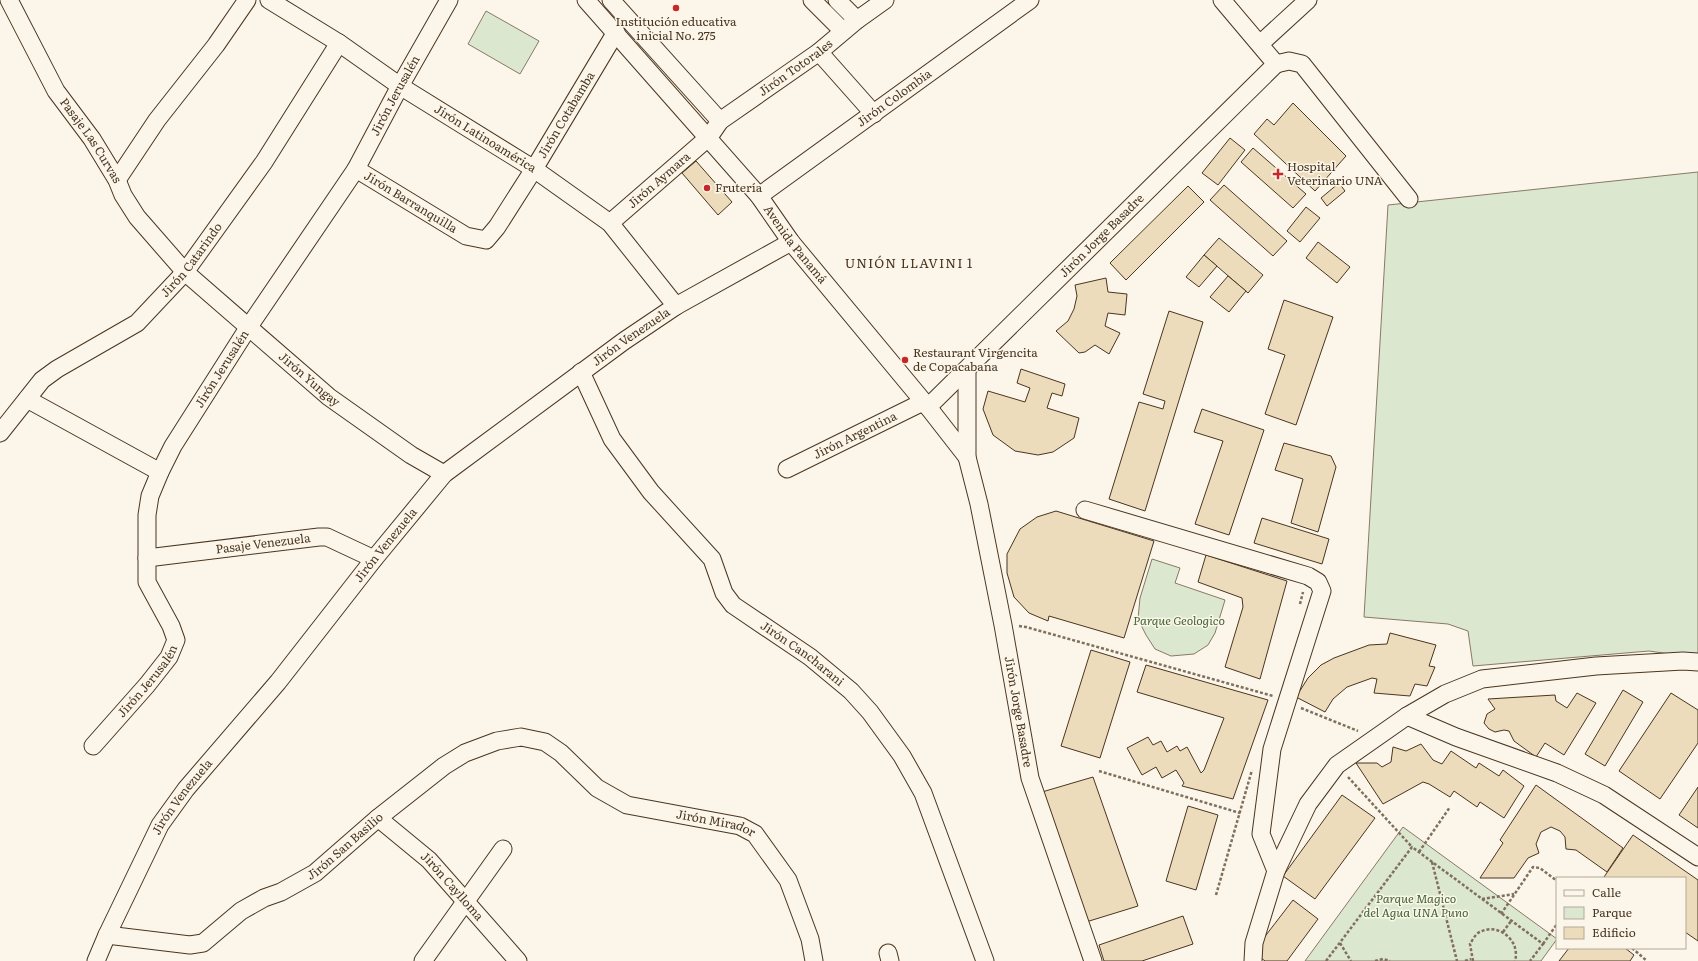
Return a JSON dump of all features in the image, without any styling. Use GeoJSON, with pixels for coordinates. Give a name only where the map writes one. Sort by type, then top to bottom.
{"type":"FeatureCollection","features":[{"type":"Feature","properties":{"kind":"street","name":"Pasaje Las Curvas"},"geometry":{"type":"LineString","coordinates":[[9,0],[56,91],[92,139],[117,180],[123,195],[138,217],[185,272]]}},
{"type":"Feature","properties":{"kind":"street"},"geometry":{"type":"LineString","coordinates":[[117,180],[157,120],[216,45],[247,0]]}},
{"type":"Feature","properties":{"kind":"street","name":"Jirón Latinoamérica"},"geometry":{"type":"LineString","coordinates":[[269,0],[339,43],[400,86],[534,169],[610,223],[676,306]]}},
{"type":"Feature","properties":{"kind":"street","name":"Jirón Jerusalén"},"geometry":{"type":"LineString","coordinates":[[93,746],[147,685],[169,657],[176,640],[171,626],[147,582],[147,515],[150,496],[160,472],[173,446],[248,328],[356,169],[400,86],[449,0]]}},
{"type":"Feature","properties":{"kind":"street","name":"Avenida Panamá"},"geometry":{"type":"LineString","coordinates":[[586,0],[616,32],[759,196],[791,242],[926,405],[967,457]]}},
{"type":"Feature","properties":{"kind":"street"},"geometry":{"type":"LineString","coordinates":[[611,0],[720,121]]}},
{"type":"Feature","properties":{"kind":"street"},"geometry":{"type":"LineString","coordinates":[[812,0],[843,31]]}},
{"type":"Feature","properties":{"kind":"street"},"geometry":{"type":"LineString","coordinates":[[837,0],[857,20]]}},
{"type":"Feature","properties":{"kind":"street","name":"Jirón Totorales"},"geometry":{"type":"LineString","coordinates":[[708,137],[720,121],[818,52],[857,20],[885,0]]}},
{"type":"Feature","properties":{"kind":"street","name":"Jirón Colombia"},"geometry":{"type":"LineString","coordinates":[[759,196],[1030,0]]}},
{"type":"Feature","properties":{"kind":"street"},"geometry":{"type":"LineString","coordinates":[[1222,0],[1276,64],[1289,61],[1302,64],[1409,198]]}},
{"type":"Feature","properties":{"kind":"street"},"geometry":{"type":"LineString","coordinates":[[1260,44],[1308,0]]}},
{"type":"Feature","properties":{"kind":"street","name":"Jirón Cotabamba"},"geometry":{"type":"LineString","coordinates":[[466,236],[486,240],[492,235],[534,169],[616,32]]}},
{"type":"Feature","properties":{"kind":"street","name":"Jirón Catarindo"},"geometry":{"type":"LineString","coordinates":[[0,433],[42,380],[57,369],[137,323],[185,272],[264,162],[339,43]]}},
{"type":"Feature","properties":{"kind":"street"},"geometry":{"type":"LineString","coordinates":[[818,52],[874,114]]}},
{"type":"Feature","properties":{"kind":"street","name":"Jirón Jorge Basadre"},"geometry":{"type":"LineString","coordinates":[[926,405],[967,370],[1276,64]]}},
{"type":"Feature","properties":{"kind":"street","name":"Jirón Aymara"},"geometry":{"type":"LineString","coordinates":[[610,223],[708,137]]}},
{"type":"Feature","properties":{"kind":"street","name":"Jirón Barranquilla"},"geometry":{"type":"LineString","coordinates":[[356,169],[466,236]]}},
{"type":"Feature","properties":{"kind":"street","name":"Jirón Venezuela"},"geometry":{"type":"LineString","coordinates":[[96,961],[160,825],[182,795],[278,682],[374,559],[444,474],[581,372],[676,306],[791,242]]}},
{"type":"Feature","properties":{"kind":"street","name":"Jirón Yungay"},"geometry":{"type":"LineString","coordinates":[[185,272],[329,397],[412,455],[444,474]]}},
{"type":"Feature","properties":{"kind":"street"},"geometry":{"type":"LineString","coordinates":[[967,370],[967,457]]}},
{"type":"Feature","properties":{"kind":"street","name":"Jirón Cancharani"},"geometry":{"type":"LineString","coordinates":[[581,372],[612,439],[651,492],[712,559],[724,592],[733,605],[810,657],[851,691],[870,712],[902,756],[923,793],[985,961]]}},
{"type":"Feature","properties":{"kind":"street"},"geometry":{"type":"LineString","coordinates":[[27,399],[160,472]]}},
{"type":"Feature","properties":{"kind":"street","name":"Jirón Argentina"},"geometry":{"type":"LineString","coordinates":[[787,469],[926,405]]}},
{"type":"Feature","properties":{"kind":"street","name":"Jirón Jorge Basadre"},"geometry":{"type":"LineString","coordinates":[[967,457],[979,504],[1003,624],[1030,778],[1093,961]]}},
{"type":"Feature","properties":{"kind":"street"},"geometry":{"type":"LineString","coordinates":[[1085,510],[1308,576],[1318,582],[1322,591],[1272,749],[1261,834],[1276,871]]}},
{"type":"Feature","properties":{"kind":"street","name":"Pasaje Venezuela"},"geometry":{"type":"LineString","coordinates":[[147,558],[327,537],[374,559]]}},
{"type":"Feature","properties":{"kind":"street"},"geometry":{"type":"LineString","coordinates":[[1253,961],[1254,943],[1276,871],[1308,804],[1337,764],[1407,716],[1445,694],[1482,679],[1596,666],[1683,660],[1698,662]]}},
{"type":"Feature","properties":{"kind":"street"},"geometry":{"type":"LineString","coordinates":[[1407,716],[1456,736],[1557,773],[1604,795],[1698,857]]}},
{"type":"Feature","properties":{"kind":"street","name":"Jirón San Basilio"},"geometry":{"type":"LineString","coordinates":[[107,935],[190,945],[203,943],[241,912],[264,898],[281,892],[315,873],[378,818],[444,766],[465,754],[497,741],[521,737],[545,742],[561,753],[572,764]]}},
{"type":"Feature","properties":{"kind":"street","name":"Jirón Mirador"},"geometry":{"type":"LineString","coordinates":[[572,764],[597,788],[627,805],[740,826],[755,834],[788,880],[810,939],[814,961]]}},
{"type":"Feature","properties":{"kind":"street","name":"Jirón Caylloma"},"geometry":{"type":"LineString","coordinates":[[378,818],[429,860],[518,961]]}},
{"type":"Feature","properties":{"kind":"street"},"geometry":{"type":"LineString","coordinates":[[423,961],[503,848]]}},
{"type":"Feature","properties":{"kind":"path"},"geometry":{"type":"LineString","coordinates":[[1003,624],[1026,627],[1273,696],[1375,739]]}},
{"type":"Feature","properties":{"kind":"path"},"geometry":{"type":"LineString","coordinates":[[1337,764],[1412,847],[1543,944]]}},
{"type":"Feature","properties":{"kind":"path"},"geometry":{"type":"LineString","coordinates":[[1099,771],[1240,813]]}},
{"type":"Feature","properties":{"kind":"path"},"geometry":{"type":"LineString","coordinates":[[1419,852],[1450,807]]}},
{"type":"Feature","properties":{"kind":"path"},"geometry":{"type":"LineString","coordinates":[[1326,961],[1412,847]]}},
{"type":"Feature","properties":{"kind":"path"},"geometry":{"type":"LineString","coordinates":[[1432,862],[1457,961]]}},
{"type":"Feature","properties":{"kind":"path"},"geometry":{"type":"LineString","coordinates":[[1501,914],[1514,894],[1536,866],[1556,880]]}},
{"type":"Feature","properties":{"kind":"path"},"geometry":{"type":"LineString","coordinates":[[1482,899],[1514,894]]}},
{"type":"Feature","properties":{"kind":"path"},"geometry":{"type":"LineString","coordinates":[[1503,932],[1511,921]]}},
{"type":"Feature","properties":{"kind":"path"},"geometry":{"type":"LineString","coordinates":[[1530,961],[1556,925]]}},
{"type":"Feature","properties":{"kind":"path"},"geometry":{"type":"LineString","coordinates":[[1465,961],[1472,960],[1470,944],[1477,934],[1490,929],[1503,932],[1514,942],[1517,954],[1515,961]]}},
{"type":"Feature","properties":{"kind":"path"},"geometry":{"type":"LineString","coordinates":[[1340,943],[1351,961]]}},
{"type":"Feature","properties":{"kind":"path"},"geometry":{"type":"LineString","coordinates":[[1633,949],[1647,961]]}},
{"type":"Feature","properties":{"kind":"path"},"geometry":{"type":"LineString","coordinates":[[1375,961],[1383,959],[1390,961]]}},
{"type":"Feature","properties":{"kind":"green space"},"geometry":{"type":"Polygon","coordinates":[[[486,11],[539,41],[520,74],[468,44],[486,11]]]}},
{"type":"Feature","properties":{"kind":"green space"},"geometry":{"type":"Polygon","coordinates":[[[1698,172],[1698,658],[1649,651],[1473,666],[1468,631],[1448,624],[1364,617],[1388,205],[1698,172]]]}},
{"type":"Feature","properties":{"kind":"green space","name":"Parque Geologico"},"geometry":{"type":"Polygon","coordinates":[[[1152,559],[1180,568],[1175,583],[1225,600],[1215,633],[1208,645],[1194,654],[1171,656],[1155,649],[1138,619],[1140,598],[1152,559]]]}},
{"type":"Feature","properties":{"kind":"green space","name":"Parque Magico del Agua UNA Puno"},"geometry":{"type":"Polygon","coordinates":[[[1403,827],[1556,938],[1541,961],[1305,961],[1403,827]]]}},
{"type":"Feature","properties":{"kind":"building"},"geometry":{"type":"Polygon","coordinates":[[[1293,103],[1346,156],[1315,191],[1254,134],[1267,119],[1274,125],[1293,103]]]}},
{"type":"Feature","properties":{"kind":"building"},"geometry":{"type":"Polygon","coordinates":[[[1230,138],[1245,150],[1218,185],[1202,173],[1230,138]]]}},
{"type":"Feature","properties":{"kind":"building"},"geometry":{"type":"Polygon","coordinates":[[[1253,148],[1306,194],[1293,208],[1241,162],[1253,148]]]}},
{"type":"Feature","properties":{"kind":"building","name":"Frutería"},"geometry":{"type":"Polygon","coordinates":[[[696,161],[732,202],[718,215],[682,173],[696,161]]]}},
{"type":"Feature","properties":{"kind":"building"},"geometry":{"type":"Polygon","coordinates":[[[1339,183],[1345,191],[1327,206],[1321,198],[1339,183]]]}},
{"type":"Feature","properties":{"kind":"building"},"geometry":{"type":"Polygon","coordinates":[[[1224,185],[1287,241],[1273,256],[1210,200],[1224,185]]]}},
{"type":"Feature","properties":{"kind":"building"},"geometry":{"type":"Polygon","coordinates":[[[1188,186],[1204,202],[1126,280],[1110,263],[1188,186]]]}},
{"type":"Feature","properties":{"kind":"building"},"geometry":{"type":"Polygon","coordinates":[[[1306,207],[1320,218],[1300,242],[1287,231],[1306,207]]]}},
{"type":"Feature","properties":{"kind":"building"},"geometry":{"type":"Polygon","coordinates":[[[1219,238],[1263,275],[1248,293],[1204,255],[1219,238]]]}},
{"type":"Feature","properties":{"kind":"building"},"geometry":{"type":"Polygon","coordinates":[[[1318,242],[1350,267],[1337,283],[1306,258],[1318,242]]]}},
{"type":"Feature","properties":{"kind":"building"},"geometry":{"type":"Polygon","coordinates":[[[1204,255],[1217,266],[1199,287],[1186,277],[1204,255]]]}},
{"type":"Feature","properties":{"kind":"building"},"geometry":{"type":"Polygon","coordinates":[[[1228,276],[1246,291],[1229,312],[1210,297],[1228,276]]]}},
{"type":"Feature","properties":{"kind":"building"},"geometry":{"type":"Polygon","coordinates":[[[1106,278],[1108,292],[1127,294],[1125,315],[1108,313],[1105,326],[1120,333],[1109,354],[1095,345],[1085,352],[1079,353],[1056,331],[1068,321],[1074,309],[1077,296],[1075,285],[1106,278]]]}},
{"type":"Feature","properties":{"kind":"building"},"geometry":{"type":"Polygon","coordinates":[[[1284,300],[1333,317],[1296,425],[1265,414],[1285,355],[1268,349],[1284,300]]]}},
{"type":"Feature","properties":{"kind":"building"},"geometry":{"type":"Polygon","coordinates":[[[1169,311],[1203,322],[1145,511],[1109,499],[1139,402],[1163,409],[1165,401],[1143,394],[1169,311]]]}},
{"type":"Feature","properties":{"kind":"building"},"geometry":{"type":"Polygon","coordinates":[[[1021,369],[1065,384],[1062,396],[1052,393],[1047,408],[1079,418],[1074,438],[1053,452],[1038,455],[1015,451],[993,435],[983,409],[988,391],[1025,402],[1030,388],[1017,383],[1021,369]]]}},
{"type":"Feature","properties":{"kind":"building"},"geometry":{"type":"Polygon","coordinates":[[[1202,409],[1264,430],[1229,535],[1195,524],[1223,441],[1194,432],[1202,409]]]}},
{"type":"Feature","properties":{"kind":"building"},"geometry":{"type":"Polygon","coordinates":[[[1284,443],[1331,456],[1336,467],[1318,532],[1291,523],[1303,479],[1275,470],[1284,443]]]}},
{"type":"Feature","properties":{"kind":"building"},"geometry":{"type":"Polygon","coordinates":[[[1056,511],[1154,541],[1124,638],[1049,616],[1048,621],[1029,613],[1014,597],[1007,573],[1007,554],[1020,529],[1037,517],[1056,511]]]}},
{"type":"Feature","properties":{"kind":"building"},"geometry":{"type":"Polygon","coordinates":[[[1262,518],[1329,539],[1322,564],[1254,543],[1262,518]]]}},
{"type":"Feature","properties":{"kind":"building"},"geometry":{"type":"Polygon","coordinates":[[[1206,555],[1287,581],[1260,679],[1225,667],[1243,607],[1242,598],[1198,582],[1206,555]]]}},
{"type":"Feature","properties":{"kind":"building"},"geometry":{"type":"Polygon","coordinates":[[[1390,633],[1436,645],[1429,666],[1435,667],[1427,686],[1415,684],[1410,696],[1374,693],[1377,679],[1372,678],[1347,687],[1333,699],[1325,712],[1296,697],[1308,678],[1321,665],[1334,658],[1369,645],[1387,644],[1390,633]]]}},
{"type":"Feature","properties":{"kind":"building"},"geometry":{"type":"Polygon","coordinates":[[[1091,650],[1130,662],[1100,758],[1061,746],[1091,650]]]}},
{"type":"Feature","properties":{"kind":"building"},"geometry":{"type":"Polygon","coordinates":[[[1146,665],[1268,700],[1233,799],[1182,786],[1184,783],[1176,770],[1162,778],[1156,767],[1142,775],[1127,748],[1148,737],[1153,745],[1161,741],[1167,752],[1177,746],[1180,751],[1187,747],[1201,773],[1204,770],[1224,718],[1137,692],[1146,665]]]}},
{"type":"Feature","properties":{"kind":"building"},"geometry":{"type":"Polygon","coordinates":[[[1623,690],[1643,702],[1605,766],[1585,754],[1623,690]]]}},
{"type":"Feature","properties":{"kind":"building"},"geometry":{"type":"Polygon","coordinates":[[[1577,693],[1596,703],[1564,755],[1545,743],[1536,757],[1514,741],[1509,731],[1504,730],[1495,732],[1489,729],[1484,723],[1487,714],[1495,709],[1488,699],[1555,695],[1556,701],[1567,708],[1577,693]]]}},
{"type":"Feature","properties":{"kind":"building"},"geometry":{"type":"Polygon","coordinates":[[[1671,693],[1698,710],[1698,743],[1660,799],[1619,771],[1671,693]]]}},
{"type":"Feature","properties":{"kind":"building"},"geometry":{"type":"Polygon","coordinates":[[[1421,744],[1433,760],[1442,764],[1451,751],[1476,768],[1479,763],[1499,776],[1503,770],[1524,786],[1504,818],[1480,802],[1477,807],[1454,791],[1450,797],[1423,782],[1383,804],[1356,763],[1377,763],[1382,767],[1391,762],[1393,747],[1406,751],[1421,744]]]}},
{"type":"Feature","properties":{"kind":"building"},"geometry":{"type":"Polygon","coordinates":[[[1093,777],[1138,906],[1086,922],[1042,792],[1093,777]]]}},
{"type":"Feature","properties":{"kind":"building"},"geometry":{"type":"Polygon","coordinates":[[[1536,785],[1623,848],[1607,872],[1576,850],[1566,849],[1565,837],[1560,831],[1551,827],[1541,832],[1536,844],[1539,853],[1528,858],[1514,878],[1480,878],[1503,843],[1500,840],[1536,785]]]}},
{"type":"Feature","properties":{"kind":"building"},"geometry":{"type":"Polygon","coordinates":[[[1698,787],[1698,828],[1679,815],[1698,787]]]}},
{"type":"Feature","properties":{"kind":"building"},"geometry":{"type":"Polygon","coordinates":[[[1342,795],[1375,818],[1315,899],[1283,876],[1342,795]]]}},
{"type":"Feature","properties":{"kind":"building"},"geometry":{"type":"Polygon","coordinates":[[[1188,806],[1218,815],[1196,890],[1166,881],[1188,806]]]}},
{"type":"Feature","properties":{"kind":"building"},"geometry":{"type":"Polygon","coordinates":[[[1633,835],[1698,880],[1698,941],[1686,933],[1686,877],[1604,877],[1633,835]]]}},
{"type":"Feature","properties":{"kind":"building"},"geometry":{"type":"Polygon","coordinates":[[[1293,900],[1318,919],[1287,961],[1265,961],[1253,952],[1293,900]]]}},
{"type":"Feature","properties":{"kind":"building"},"geometry":{"type":"Polygon","coordinates":[[[1183,916],[1193,944],[1142,961],[1104,961],[1099,945],[1183,916]]]}},
{"type":"Feature","properties":{"kind":"building"},"geometry":{"type":"Polygon","coordinates":[[[1568,949],[1626,949],[1634,955],[1630,961],[1559,961],[1568,949]]]}},
{"type":"Feature","properties":{"kind":"place","name":"Institución educativa inicial No. 275"},"geometry":{"type":"Point","coordinates":[676,8]}},
{"type":"Feature","properties":{"kind":"place","name":"Hospital Veterinario UNA"},"geometry":{"type":"Point","coordinates":[1278,174]}},
{"type":"Feature","properties":{"kind":"place","name":"Frutería"},"geometry":{"type":"Point","coordinates":[707,188]}},
{"type":"Feature","properties":{"kind":"place","name":"Restaurant Virgencita de Copacabana"},"geometry":{"type":"Point","coordinates":[905,360]}},
{"type":"Feature","properties":{"kind":"district","name":"UNIÓN LLAVINI 1"},"geometry":{"type":"Point","coordinates":[909,263]}}]}
